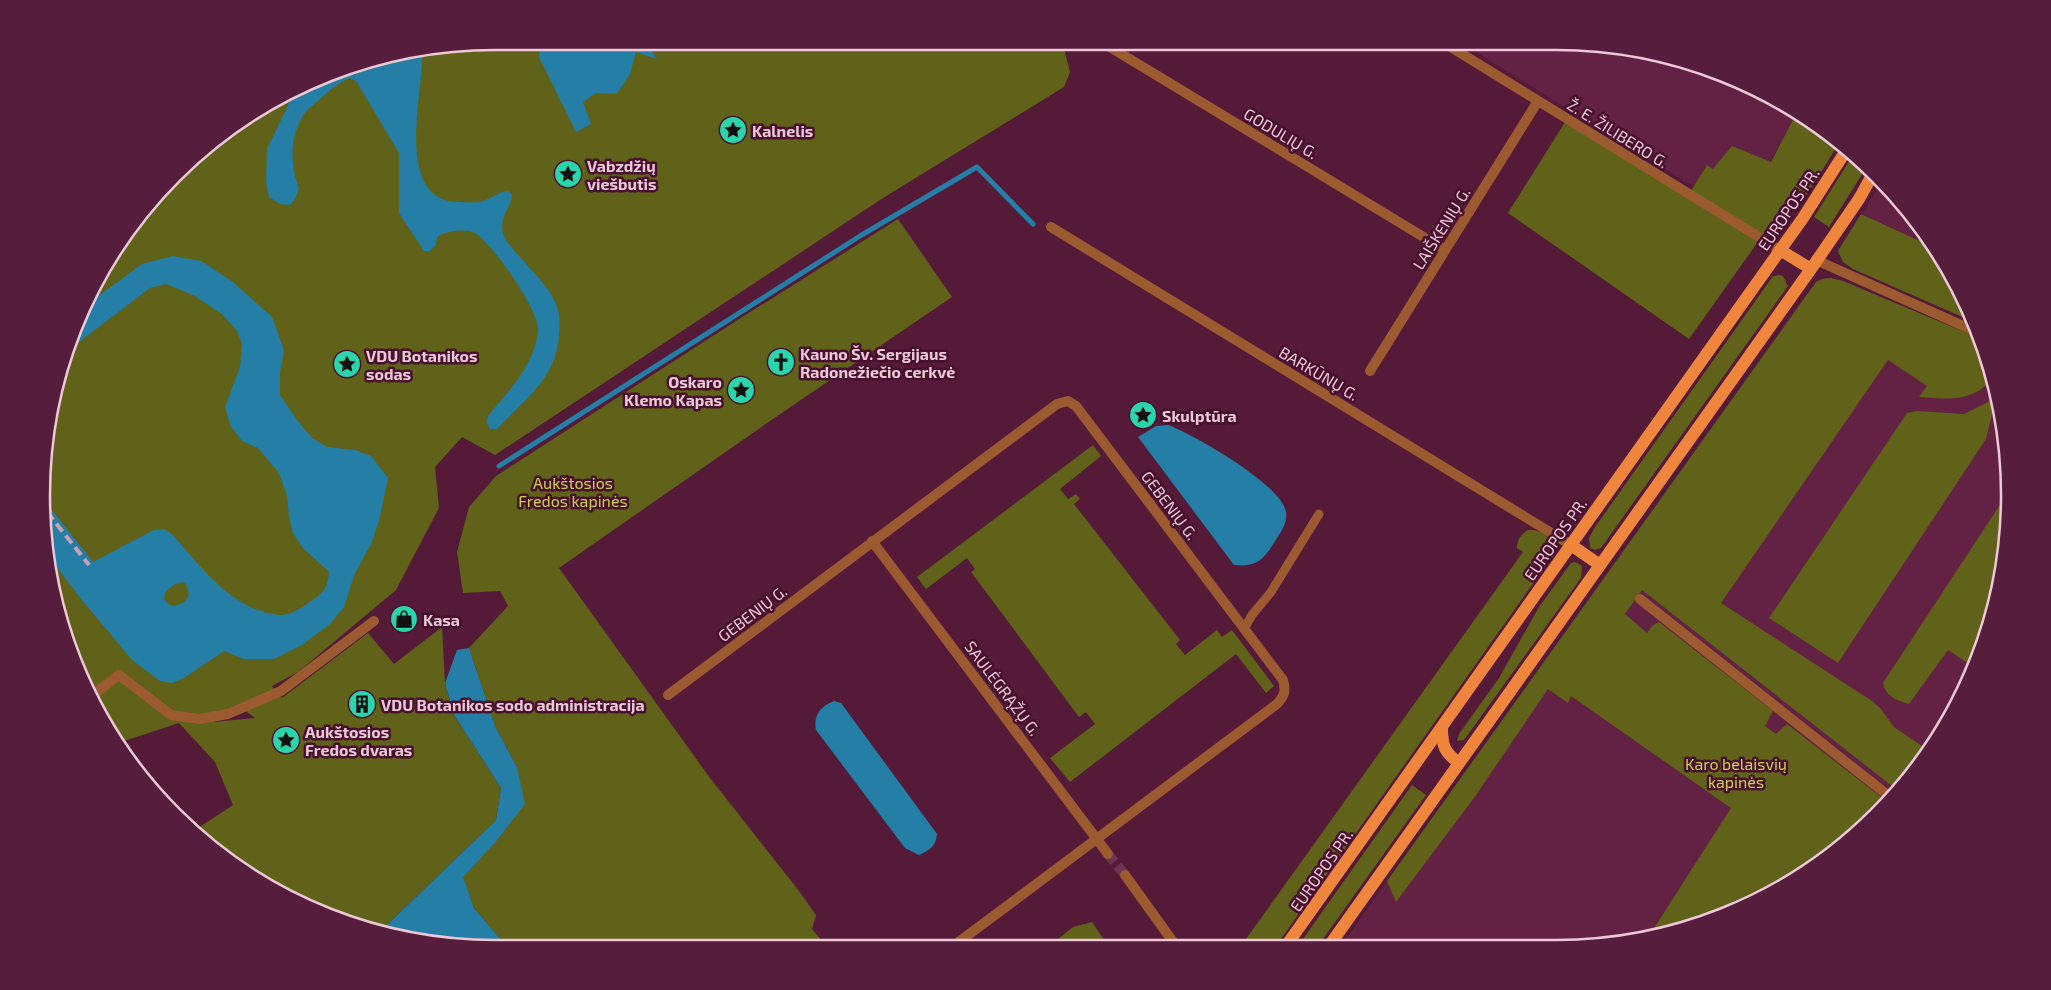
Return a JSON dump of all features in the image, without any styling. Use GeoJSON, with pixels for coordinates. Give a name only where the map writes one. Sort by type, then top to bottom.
{"type":"FeatureCollection","features":[{"type":"Feature","properties":{"kind":"main road","name":"EUROPOS PR."},"geometry":{"type":"LineString","coordinates":[[1290,940],[1780,250],[1843,155]]}},
{"type":"Feature","properties":{"kind":"main road"},"geometry":{"type":"LineString","coordinates":[[1333,940],[1814,264],[1870,179]]}},
{"type":"Feature","properties":{"kind":"main road"},"geometry":{"type":"LineString","coordinates":[[1780,250],[1814,264]]}},
{"type":"Feature","properties":{"kind":"main road"},"geometry":{"type":"LineString","coordinates":[[1571,545],[1600,565]]}},
{"type":"Feature","properties":{"kind":"main road"},"geometry":{"type":"LineString","coordinates":[[1442,727],[1442,741],[1447,754],[1459,763]]}},
{"type":"Feature","properties":{"kind":"street","name":"GODULIŲ G."},"geometry":{"type":"LineString","coordinates":[[1115,50],[1445,250]]}},
{"type":"Feature","properties":{"kind":"street","name":"Ž. E. ŽILIBERO G."},"geometry":{"type":"LineString","coordinates":[[1456,50],[1780,250]]}},
{"type":"Feature","properties":{"kind":"street","name":"LAIŠKENIŲ G."},"geometry":{"type":"LineString","coordinates":[[1370,371],[1538,101]]}},
{"type":"Feature","properties":{"kind":"street","name":"BARKŪNŲ G."},"geometry":{"type":"LineString","coordinates":[[1052,227],[1571,545]]}},
{"type":"Feature","properties":{"kind":"street"},"geometry":{"type":"LineString","coordinates":[[1814,264],[1968,329]]}},
{"type":"Feature","properties":{"kind":"street","name":"GEBENIŲ G."},"geometry":{"type":"LineString","coordinates":[[668,695],[1057,404],[1068,401],[1076,406],[1283,680],[1284,697],[1270,710],[961,940]]}},
{"type":"Feature","properties":{"kind":"street","name":"SAULĖGRĄŽŲ G."},"geometry":{"type":"LineString","coordinates":[[872,541],[1108,854]]}},
{"type":"Feature","properties":{"kind":"street"},"geometry":{"type":"LineString","coordinates":[[1640,598],[1886,794]]}},
{"type":"Feature","properties":{"kind":"street"},"geometry":{"type":"LineString","coordinates":[[96,692],[119,675],[171,715],[200,719],[228,714],[281,691],[374,621]]}},
{"type":"Feature","properties":{"kind":"street"},"geometry":{"type":"LineString","coordinates":[[1125,875],[1172,940]]}},
{"type":"Feature","properties":{"kind":"lane"},"geometry":{"type":"LineString","coordinates":[[1244,629],[1252,615],[1272,592],[1319,514]]}},
{"type":"Feature","properties":{"kind":"shaded area"},"geometry":{"type":"Polygon","coordinates":[[[1473,50],[1585,51],[1614,54],[1671,65],[1726,84],[1753,96],[1793,119],[1770,162],[1713,169],[1706,166],[1694,187],[1473,50]]]}},
{"type":"Feature","properties":{"kind":"shaded area"},"geometry":{"type":"Polygon","coordinates":[[[1878,188],[1922,242],[1862,214],[1878,188]]]}},
{"type":"Feature","properties":{"kind":"shaded area"},"geometry":{"type":"Polygon","coordinates":[[[1831,278],[1843,281],[1971,335],[1986,380],[1992,408],[2000,466],[2001,495],[1997,553],[1986,610],[1967,665],[1955,692],[1941,718],[1909,766],[1871,810],[1827,848],[1803,865],[1753,894],[1726,906],[1671,925],[1614,936],[1585,939],[1345,940],[1816,282],[1831,278]]]}},
{"type":"Feature","properties":{"kind":"green space","name":"VDU Botanikos sodas"},"geometry":{"type":"Polygon","coordinates":[[[495,50],[1064,50],[1070,72],[1064,87],[883,198],[495,455],[462,437],[435,467],[439,508],[396,590],[298,672],[272,686],[282,698],[368,633],[394,664],[442,627],[445,683],[454,715],[501,788],[496,820],[386,926],[352,916],[298,894],[248,865],[199,827],[233,805],[215,762],[179,723],[124,741],[96,692],[74,638],[59,582],[51,524],[51,466],[54,437],[65,380],[84,325],[96,298],[125,248],[160,202],[180,180],[224,142],[272,110],[325,84],[380,65],[437,54],[495,50]],[[239,706],[213,722],[255,718],[239,706]]]}},
{"type":"Feature","properties":{"kind":"green space"},"geometry":{"type":"Polygon","coordinates":[[[1567,119],[1689,194],[1707,165],[1713,169],[1732,146],[1771,162],[1793,119],[1835,149],[1800,206],[1789,198],[1689,339],[1508,213],[1567,119]]]}},
{"type":"Feature","properties":{"kind":"green space"},"geometry":{"type":"Polygon","coordinates":[[[1850,160],[1863,173],[1829,227],[1814,217],[1850,160]]]}},
{"type":"Feature","properties":{"kind":"green space"},"geometry":{"type":"Polygon","coordinates":[[[1861,214],[1922,242],[1955,298],[1964,318],[1853,269],[1843,262],[1838,251],[1861,214]]]}},
{"type":"Feature","properties":{"kind":"green space","name":"Aukštosios Fredos kapinės"},"geometry":{"type":"Polygon","coordinates":[[[898,219],[952,297],[559,568],[710,778],[816,915],[812,929],[821,940],[501,940],[474,908],[462,877],[494,844],[517,767],[496,728],[469,648],[508,606],[500,591],[463,593],[457,552],[469,507],[496,476],[898,219]]]}},
{"type":"Feature","properties":{"kind":"green space"},"geometry":{"type":"Polygon","coordinates":[[[1773,276],[1783,276],[1788,286],[1601,548],[1595,550],[1590,548],[1589,538],[1595,527],[1773,276]]]}},
{"type":"Feature","properties":{"kind":"green space","name":"Karo belaisvių kapinės"},"geometry":{"type":"Polygon","coordinates":[[[1831,278],[1843,281],[1971,335],[1987,384],[1976,392],[1959,398],[1919,397],[1927,386],[1888,360],[1721,603],[1872,701],[1881,709],[1894,727],[1923,746],[1892,786],[1642,590],[1625,614],[1647,633],[1653,625],[1659,622],[1773,711],[1765,726],[1776,734],[1787,724],[1882,798],[1871,810],[1827,848],[1778,880],[1726,906],[1671,925],[1654,929],[1731,808],[1571,696],[1568,703],[1548,689],[1474,798],[1396,902],[1387,881],[1816,282],[1831,278]]]}},
{"type":"Feature","properties":{"kind":"green space"},"geometry":{"type":"Polygon","coordinates":[[[1990,401],[1993,412],[1986,439],[1838,663],[1769,618],[1907,413],[1917,411],[1964,414],[1990,401]]]}},
{"type":"Feature","properties":{"kind":"green space"},"geometry":{"type":"Polygon","coordinates":[[[1093,445],[1101,456],[1060,489],[1068,499],[1076,494],[1080,499],[1074,504],[1180,640],[1176,644],[1185,655],[1217,630],[1222,637],[1232,630],[1274,686],[1266,693],[1236,654],[1070,782],[1050,758],[1095,724],[1086,712],[1079,717],[971,572],[975,569],[967,558],[926,589],[917,577],[1093,445]]]}},
{"type":"Feature","properties":{"kind":"green space"},"geometry":{"type":"Polygon","coordinates":[[[2001,504],[1997,553],[1992,582],[1986,610],[1968,663],[1948,650],[1909,704],[1889,695],[1883,683],[2001,504]]]}},
{"type":"Feature","properties":{"kind":"green space"},"geometry":{"type":"Polygon","coordinates":[[[1528,530],[1535,530],[1545,535],[1551,543],[1552,549],[1549,561],[1280,940],[1245,940],[1523,552],[1517,548],[1521,536],[1528,530]]]}},
{"type":"Feature","properties":{"kind":"green space"},"geometry":{"type":"Polygon","coordinates":[[[1575,562],[1582,566],[1581,578],[1464,740],[1457,741],[1459,734],[1499,678],[1539,607],[1571,563],[1575,562]]]}},
{"type":"Feature","properties":{"kind":"green space"},"geometry":{"type":"Polygon","coordinates":[[[1412,785],[1426,795],[1322,940],[1302,940],[1412,785]]]}},
{"type":"Feature","properties":{"kind":"green space"},"geometry":{"type":"Polygon","coordinates":[[[1092,922],[1104,940],[1057,940],[1073,927],[1092,922]]]}},
{"type":"Feature","properties":{"kind":"water"},"geometry":{"type":"Polygon","coordinates":[[[540,50],[652,50],[657,59],[636,52],[630,74],[617,94],[596,93],[583,102],[591,124],[576,132],[539,57],[540,50]]]}},
{"type":"Feature","properties":{"kind":"water"},"geometry":{"type":"Polygon","coordinates":[[[422,57],[416,134],[417,156],[421,175],[430,191],[448,201],[479,202],[508,191],[512,195],[502,223],[504,236],[545,286],[553,298],[558,311],[560,322],[557,349],[546,375],[538,387],[497,429],[490,429],[487,422],[488,416],[519,377],[532,355],[538,331],[537,321],[514,278],[483,239],[475,233],[461,230],[442,234],[438,236],[435,246],[430,251],[424,251],[399,213],[399,153],[356,81],[350,78],[335,86],[304,114],[299,123],[292,151],[299,189],[290,205],[280,204],[269,197],[266,183],[267,149],[291,100],[352,74],[380,65],[422,57]]]}},
{"type":"Feature","properties":{"kind":"water"},"geometry":{"type":"Polygon","coordinates":[[[173,256],[201,261],[233,282],[272,317],[284,350],[280,372],[280,395],[312,438],[327,447],[355,450],[371,456],[388,478],[379,521],[371,544],[355,573],[344,607],[330,624],[302,645],[274,659],[244,659],[224,651],[184,678],[172,683],[160,681],[132,660],[56,567],[50,508],[93,562],[154,530],[164,529],[172,534],[219,585],[232,596],[262,612],[283,615],[301,608],[323,591],[327,584],[329,572],[303,548],[293,533],[287,496],[279,473],[258,448],[242,441],[230,425],[225,407],[240,367],[242,344],[237,331],[223,315],[195,296],[166,284],[150,288],[77,344],[96,297],[142,264],[173,256]],[[183,582],[175,584],[165,592],[164,599],[168,604],[174,606],[185,602],[189,594],[186,584],[183,582]]]}},
{"type":"Feature","properties":{"kind":"water"},"geometry":{"type":"Polygon","coordinates":[[[1168,425],[1215,449],[1235,462],[1269,488],[1281,501],[1286,512],[1286,521],[1280,534],[1261,560],[1247,565],[1234,565],[1138,437],[1156,426],[1168,425]]]}},
{"type":"Feature","properties":{"kind":"water"},"geometry":{"type":"Polygon","coordinates":[[[469,648],[496,728],[517,767],[525,804],[494,844],[463,877],[474,908],[501,940],[437,936],[386,926],[496,820],[501,788],[454,715],[445,683],[457,650],[469,648]]]}},
{"type":"Feature","properties":{"kind":"water"},"geometry":{"type":"Polygon","coordinates":[[[834,701],[841,703],[937,834],[934,845],[926,851],[919,855],[905,848],[816,730],[815,725],[819,712],[834,701]]]}},
{"type":"Feature","properties":{"kind":"waterway"},"geometry":{"type":"LineString","coordinates":[[499,466],[860,236],[977,167],[1033,224]]}},
{"type":"Feature","properties":{"kind":"tunnel"},"geometry":{"type":"LineString","coordinates":[[1108,854],[1125,875]]}},
{"type":"Feature","properties":{"kind":"railway"},"geometry":{"type":"LineString","coordinates":[[51,517],[89,565]]}},
{"type":"Feature","properties":{"kind":"place","name":"Kalnelis"},"geometry":{"type":"Point","coordinates":[733,130]}},
{"type":"Feature","properties":{"kind":"place","name":"Vabzdžių viešbutis"},"geometry":{"type":"Point","coordinates":[568,174]}},
{"type":"Feature","properties":{"kind":"place","name":"Kauno Šv. Sergijaus Radonežiečio cerkvė"},"geometry":{"type":"Point","coordinates":[781,362]}},
{"type":"Feature","properties":{"kind":"place","name":"VDU Botanikos sodas"},"geometry":{"type":"Point","coordinates":[347,364]}},
{"type":"Feature","properties":{"kind":"place","name":"Oskaro Klemo Kapas"},"geometry":{"type":"Point","coordinates":[741,390]}},
{"type":"Feature","properties":{"kind":"place","name":"Skulptūra"},"geometry":{"type":"Point","coordinates":[1143,415]}},
{"type":"Feature","properties":{"kind":"place","name":"Kasa"},"geometry":{"type":"Point","coordinates":[404,619]}},
{"type":"Feature","properties":{"kind":"place","name":"VDU Botanikos sodo administracija"},"geometry":{"type":"Point","coordinates":[362,704]}},
{"type":"Feature","properties":{"kind":"place","name":"Aukštosios Fredos dvaras"},"geometry":{"type":"Point","coordinates":[286,740]}}]}
